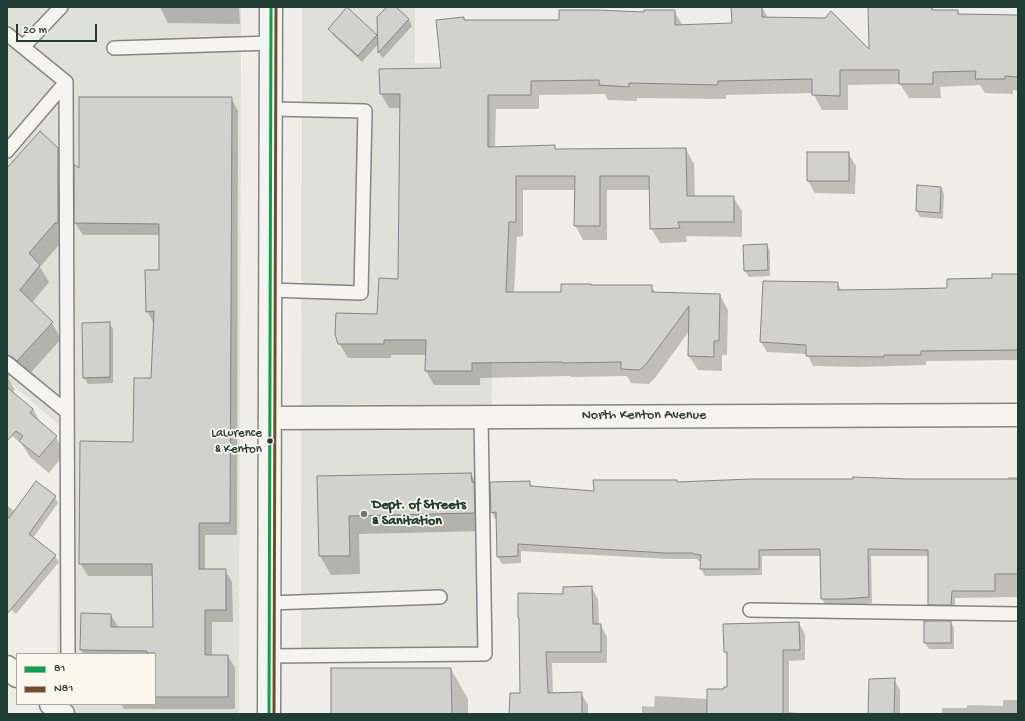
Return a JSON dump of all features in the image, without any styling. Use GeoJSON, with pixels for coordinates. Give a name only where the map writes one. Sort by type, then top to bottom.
{"type":"FeatureCollection","features":[{"type":"Feature","properties":{"kind":"street"},"geometry":{"type":"LineString","coordinates":[[269,714],[271,7]]}},
{"type":"Feature","properties":{"kind":"street","name":"North Kenton Avenue"},"geometry":{"type":"LineString","coordinates":[[270,418],[1018,415]]}},
{"type":"Feature","properties":{"kind":"street"},"geometry":{"type":"LineString","coordinates":[[7,667],[16,675]]}},
{"type":"Feature","properties":{"kind":"street"},"geometry":{"type":"LineString","coordinates":[[52,705],[63,714]]}},
{"type":"Feature","properties":{"kind":"lane"},"geometry":{"type":"LineString","coordinates":[[23,47],[61,7]]}},
{"type":"Feature","properties":{"kind":"lane"},"geometry":{"type":"LineString","coordinates":[[7,34],[66,82]]}},
{"type":"Feature","properties":{"kind":"lane"},"geometry":{"type":"LineString","coordinates":[[114,48],[271,43]]}},
{"type":"Feature","properties":{"kind":"lane"},"geometry":{"type":"LineString","coordinates":[[7,151],[66,82]]}},
{"type":"Feature","properties":{"kind":"lane"},"geometry":{"type":"LineString","coordinates":[[66,82],[68,653]]}},
{"type":"Feature","properties":{"kind":"lane"},"geometry":{"type":"LineString","coordinates":[[270,290],[361,293],[365,111],[271,109]]}},
{"type":"Feature","properties":{"kind":"lane"},"geometry":{"type":"LineString","coordinates":[[7,363],[67,412]]}},
{"type":"Feature","properties":{"kind":"lane"},"geometry":{"type":"LineString","coordinates":[[269,656],[485,654],[481,417]]}},
{"type":"Feature","properties":{"kind":"lane"},"geometry":{"type":"LineString","coordinates":[[269,603],[440,597]]}},
{"type":"Feature","properties":{"kind":"lane"},"geometry":{"type":"LineString","coordinates":[[750,610],[1018,614]]}},
{"type":"Feature","properties":{"kind":"shaded area"},"geometry":{"type":"Polygon","coordinates":[[[7,7],[241,7],[239,714],[56,714],[56,705],[156,705],[156,653],[57,653],[60,426],[7,380],[7,7]]]}},
{"type":"Feature","properties":{"kind":"shaded area"},"geometry":{"type":"Polygon","coordinates":[[[302,7],[415,7],[415,63],[490,64],[492,413],[484,414],[487,659],[301,659],[302,7]]]}},
{"type":"Feature","properties":{"kind":"building"},"geometry":{"type":"Polygon","coordinates":[[[347,7],[377,35],[358,56],[328,29],[347,7]]]}},
{"type":"Feature","properties":{"kind":"building"},"geometry":{"type":"Polygon","coordinates":[[[387,7],[396,7],[409,19],[378,53],[377,17],[387,7]]]}},
{"type":"Feature","properties":{"kind":"building"},"geometry":{"type":"Polygon","coordinates":[[[731,7],[762,7],[762,17],[825,18],[831,11],[869,49],[868,7],[932,7],[932,10],[958,10],[958,14],[1018,15],[1018,77],[1005,76],[1005,79],[975,79],[976,71],[933,72],[933,84],[899,84],[899,70],[840,70],[840,96],[812,95],[812,79],[718,81],[718,85],[629,83],[629,87],[599,85],[599,80],[531,81],[531,95],[488,95],[488,147],[555,145],[555,149],[686,148],[687,196],[734,196],[734,222],[678,222],[680,228],[650,229],[649,176],[600,176],[600,226],[574,226],[575,176],[516,176],[516,222],[509,222],[506,292],[561,292],[561,284],[591,284],[652,285],[652,292],[720,294],[719,341],[714,341],[714,357],[688,356],[689,306],[647,363],[640,370],[621,369],[621,362],[562,362],[472,363],[472,371],[425,371],[426,340],[384,340],[384,344],[338,344],[335,334],[336,313],[377,314],[379,278],[398,279],[400,94],[380,94],[379,69],[441,68],[436,20],[464,17],[464,20],[559,20],[559,10],[644,12],[644,10],[675,10],[675,25],[732,23],[731,7]]]}},
{"type":"Feature","properties":{"kind":"building"},"geometry":{"type":"Polygon","coordinates":[[[79,97],[232,97],[230,523],[199,523],[199,569],[226,569],[226,610],[205,610],[205,655],[228,655],[228,697],[156,697],[156,653],[147,653],[147,651],[80,650],[81,613],[111,614],[111,627],[153,627],[152,564],[79,564],[80,441],[133,442],[134,378],[151,378],[154,311],[146,312],[145,270],[159,270],[159,224],[74,223],[74,164],[79,168],[79,97]]]}},
{"type":"Feature","properties":{"kind":"building"},"geometry":{"type":"Polygon","coordinates":[[[40,131],[58,148],[58,223],[55,223],[29,253],[40,265],[20,290],[53,322],[17,361],[7,355],[7,168],[40,131]]]}},
{"type":"Feature","properties":{"kind":"building"},"geometry":{"type":"Polygon","coordinates":[[[807,152],[849,152],[849,181],[807,181],[807,152]]]}},
{"type":"Feature","properties":{"kind":"building"},"geometry":{"type":"Polygon","coordinates":[[[917,185],[941,187],[940,213],[916,211],[917,185]]]}},
{"type":"Feature","properties":{"kind":"building"},"geometry":{"type":"Polygon","coordinates":[[[767,244],[768,270],[744,271],[743,245],[767,244]]]}},
{"type":"Feature","properties":{"kind":"building"},"geometry":{"type":"Polygon","coordinates":[[[992,274],[1018,274],[1018,350],[921,351],[921,355],[884,355],[884,357],[806,356],[806,345],[760,342],[763,281],[838,282],[838,290],[947,288],[947,279],[992,278],[992,274]]]}},
{"type":"Feature","properties":{"kind":"building"},"geometry":{"type":"Polygon","coordinates":[[[110,322],[110,377],[83,378],[82,323],[110,322]]]}},
{"type":"Feature","properties":{"kind":"building"},"geometry":{"type":"Polygon","coordinates":[[[7,387],[33,409],[30,413],[57,436],[39,457],[19,441],[23,436],[16,431],[7,441],[7,387]]]}},
{"type":"Feature","properties":{"kind":"building","name":"Dept. of Streets & Sanitation"},"geometry":{"type":"Polygon","coordinates":[[[471,473],[472,482],[474,482],[475,513],[349,516],[350,556],[319,556],[317,476],[471,473]]]}},
{"type":"Feature","properties":{"kind":"building"},"geometry":{"type":"Polygon","coordinates":[[[853,477],[909,479],[1018,479],[1018,574],[995,574],[995,591],[952,591],[951,605],[928,605],[928,550],[868,549],[869,597],[844,599],[821,599],[820,549],[759,550],[759,569],[700,569],[701,555],[693,553],[665,553],[518,544],[518,556],[497,557],[496,512],[491,513],[490,482],[530,481],[530,486],[594,491],[593,480],[677,480],[677,482],[751,479],[853,479],[853,477]]]}},
{"type":"Feature","properties":{"kind":"building"},"geometry":{"type":"Polygon","coordinates":[[[36,481],[56,496],[29,534],[56,555],[7,614],[7,516],[9,518],[36,481]]]}},
{"type":"Feature","properties":{"kind":"building"},"geometry":{"type":"Polygon","coordinates":[[[592,586],[593,624],[601,624],[601,652],[546,652],[548,693],[582,692],[582,714],[509,714],[510,693],[520,693],[518,593],[563,594],[563,587],[592,586]]]}},
{"type":"Feature","properties":{"kind":"building"},"geometry":{"type":"Polygon","coordinates":[[[924,621],[951,621],[951,643],[924,643],[924,621]]]}},
{"type":"Feature","properties":{"kind":"building"},"geometry":{"type":"Polygon","coordinates":[[[799,622],[800,650],[783,650],[783,714],[707,714],[707,689],[724,689],[724,687],[727,687],[727,652],[724,652],[723,624],[799,622]]]}},
{"type":"Feature","properties":{"kind":"building"},"geometry":{"type":"Polygon","coordinates":[[[331,668],[451,668],[452,714],[331,714],[331,668]]]}},
{"type":"Feature","properties":{"kind":"building"},"geometry":{"type":"Polygon","coordinates":[[[895,678],[894,714],[868,714],[869,679],[895,678]]]}},
{"type":"Feature","properties":{"kind":"transit line","name":"81"},"geometry":{"type":"LineString","coordinates":[[269,714],[271,7]]}},
{"type":"Feature","properties":{"kind":"transit line","name":"N81"},"geometry":{"type":"LineString","coordinates":[[274,714],[276,7]]}},
{"type":"Feature","properties":{"kind":"place","name":"Lawrence & Kenton"},"geometry":{"type":"Point","coordinates":[270,441]}},
{"type":"Feature","properties":{"kind":"place","name":"Dept. of Streets & Sanitation"},"geometry":{"type":"Point","coordinates":[364,514]}}]}
